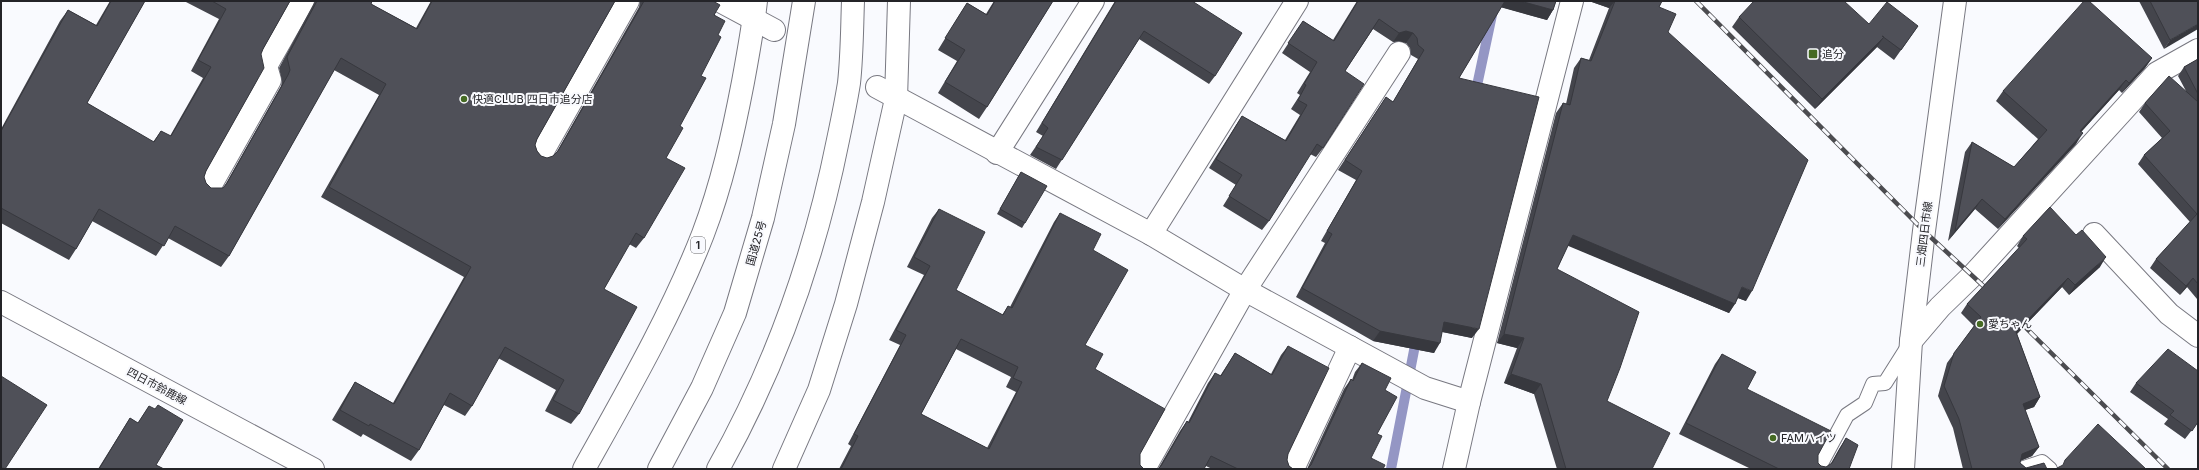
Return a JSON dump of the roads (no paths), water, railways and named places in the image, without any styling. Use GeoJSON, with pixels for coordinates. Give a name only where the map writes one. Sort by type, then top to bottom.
{"type":"FeatureCollection","features":[{"type":"Feature","properties":{"kind":"main road"},"geometry":{"type":"LineString","coordinates":[[209,188],[270,80],[266,66],[303,1]]}},
{"type":"Feature","properties":{"kind":"main road"},"geometry":{"type":"LineString","coordinates":[[540,156],[628,1]]}},
{"type":"Feature","properties":{"kind":"main road"},"geometry":{"type":"LineString","coordinates":[[720,1],[755,11],[774,30]]}},
{"type":"Feature","properties":{"kind":"main road","name":"国道25号"},"geometry":{"type":"LineString","coordinates":[[659,469],[702,388],[735,313],[763,218],[784,124],[804,1]]}},
{"type":"Feature","properties":{"kind":"main road"},"geometry":{"type":"LineString","coordinates":[[718,469],[735,438],[770,366],[802,281],[829,184],[849,83],[853,1]]}},
{"type":"Feature","properties":{"kind":"main road"},"geometry":{"type":"LineString","coordinates":[[784,469],[819,390],[846,304],[873,202],[896,99],[899,1]]}},
{"type":"Feature","properties":{"kind":"main road"},"geometry":{"type":"LineString","coordinates":[[997,153],[1093,1]]}},
{"type":"Feature","properties":{"kind":"main road"},"geometry":{"type":"LineString","coordinates":[[1151,234],[1297,1]]}},
{"type":"Feature","properties":{"kind":"main road"},"geometry":{"type":"LineString","coordinates":[[1454,469],[1469,402],[1572,1]]}},
{"type":"Feature","properties":{"kind":"main road","name":"三畑四日市線"},"geometry":{"type":"LineString","coordinates":[[1903,469],[1911,341],[1924,230],[1955,1]]}},
{"type":"Feature","properties":{"kind":"main road","name":"1"},"geometry":{"type":"LineString","coordinates":[[584,469],[637,374],[671,306],[702,234],[723,173],[755,11]]}},
{"type":"Feature","properties":{"kind":"main road"},"geometry":{"type":"LineString","coordinates":[[1911,341],[1940,307],[1973,275],[2157,73],[2198,50]]}},
{"type":"Feature","properties":{"kind":"main road"},"geometry":{"type":"LineString","coordinates":[[1144,469],[1245,290],[1399,53]]}},
{"type":"Feature","properties":{"kind":"main road"},"geometry":{"type":"LineString","coordinates":[[877,87],[896,99],[1151,234],[1245,290],[1389,369],[1425,388],[1469,402]]}},
{"type":"Feature","properties":{"kind":"main road"},"geometry":{"type":"LineString","coordinates":[[2094,234],[2169,314],[2198,336]]}},
{"type":"Feature","properties":{"kind":"main road","name":"四日市鈴鹿線"},"geometry":{"type":"LineString","coordinates":[[1,302],[313,469]]}},
{"type":"Feature","properties":{"kind":"main road"},"geometry":{"type":"LineString","coordinates":[[1293,469],[1350,347]]}},
{"type":"Feature","properties":{"kind":"lane"},"geometry":{"type":"LineString","coordinates":[[1818,469],[1847,415],[1865,403],[1874,384],[1885,383],[1911,341]]}},
{"type":"Feature","properties":{"kind":"lane"},"geometry":{"type":"LineString","coordinates":[[2021,469],[2042,462],[2050,469]]}},
{"type":"Feature","properties":{"kind":"waterway"},"geometry":{"type":"LineString","coordinates":[[1475,95],[1495,1]]}},
{"type":"Feature","properties":{"kind":"waterway"},"geometry":{"type":"LineString","coordinates":[[1391,469],[1417,335]]}},
{"type":"Feature","properties":{"kind":"railway"},"geometry":{"type":"LineString","coordinates":[[1696,1],[1924,231],[1991,293]]}},
{"type":"Feature","properties":{"kind":"railway"},"geometry":{"type":"LineString","coordinates":[[2017,319],[2168,469]]}},
{"type":"Feature","properties":{"kind":"place","name":"追分"},"geometry":{"type":"Point","coordinates":[1813,54]}},
{"type":"Feature","properties":{"kind":"place","name":"快適CLUB 四日市追分店"},"geometry":{"type":"Point","coordinates":[464,99]}},
{"type":"Feature","properties":{"kind":"place","name":"愛ちゃん"},"geometry":{"type":"Point","coordinates":[1980,324]}},
{"type":"Feature","properties":{"kind":"place","name":"FAMハイツ"},"geometry":{"type":"Point","coordinates":[1773,438]}}]}
